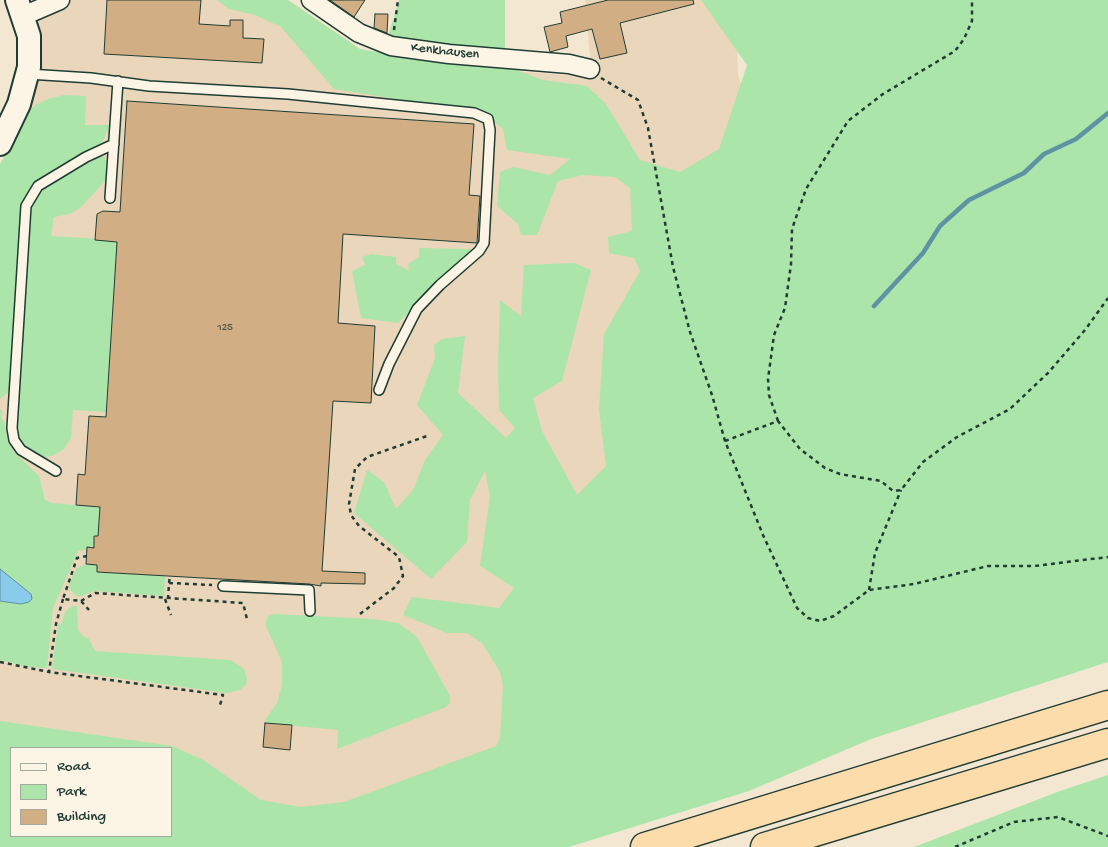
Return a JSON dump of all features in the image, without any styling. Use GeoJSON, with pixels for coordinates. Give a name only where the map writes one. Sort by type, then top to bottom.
{"type":"FeatureCollection","features":[{"type":"Feature","properties":{"kind":"highway"},"geometry":{"type":"LineString","coordinates":[[645,847],[1108,705]]}},
{"type":"Feature","properties":{"kind":"highway"},"geometry":{"type":"LineString","coordinates":[[764,847],[1108,743]]}},
{"type":"Feature","properties":{"kind":"street"},"geometry":{"type":"LineString","coordinates":[[0,144],[19,104],[28,74],[29,42],[20,8],[60,0]]}},
{"type":"Feature","properties":{"kind":"street","name":"Kenkhausen"},"geometry":{"type":"LineString","coordinates":[[311,0],[359,33],[391,46],[449,54],[569,64],[590,69]]}},
{"type":"Feature","properties":{"kind":"lane"},"geometry":{"type":"LineString","coordinates":[[28,74],[118,81],[149,86],[288,94],[474,113],[488,119],[490,130],[484,243],[479,251],[440,284],[417,309],[389,364],[379,390]]}},
{"type":"Feature","properties":{"kind":"lane"},"geometry":{"type":"LineString","coordinates":[[110,198],[118,81]]}},
{"type":"Feature","properties":{"kind":"lane"},"geometry":{"type":"LineString","coordinates":[[56,471],[21,450],[14,440],[12,428],[26,206],[38,186],[86,157],[114,144]]}},
{"type":"Feature","properties":{"kind":"lane"},"geometry":{"type":"LineString","coordinates":[[219,586],[310,590],[310,611]]}},
{"type":"Feature","properties":{"kind":"path"},"geometry":{"type":"LineString","coordinates":[[391,46],[398,0]]}},
{"type":"Feature","properties":{"kind":"path"},"geometry":{"type":"LineString","coordinates":[[901,490],[893,491],[881,482],[840,474],[825,468],[800,449],[778,421],[769,394],[768,379],[774,335],[785,308],[791,264],[792,229],[806,189],[848,121],[883,94],[955,51],[964,39],[972,21],[972,0]]}},
{"type":"Feature","properties":{"kind":"path"},"geometry":{"type":"LineString","coordinates":[[590,69],[596,75],[638,100],[648,128],[673,267],[690,332],[712,395],[725,441],[763,535],[797,608],[808,618],[820,621],[834,616],[869,590],[914,584],[988,566],[1034,566],[1108,557]]}},
{"type":"Feature","properties":{"kind":"path"},"geometry":{"type":"LineString","coordinates":[[869,590],[875,553],[901,490],[923,462],[950,442],[1010,409],[1048,373],[1085,330],[1108,298]]}},
{"type":"Feature","properties":{"kind":"path"},"geometry":{"type":"LineString","coordinates":[[725,441],[778,421]]}},
{"type":"Feature","properties":{"kind":"path"},"geometry":{"type":"LineString","coordinates":[[360,614],[394,588],[403,576],[399,557],[359,526],[351,515],[349,504],[355,469],[367,457],[426,436]]}},
{"type":"Feature","properties":{"kind":"path"},"geometry":{"type":"LineString","coordinates":[[49,672],[56,624],[66,584],[77,558],[86,556]]}},
{"type":"Feature","properties":{"kind":"path"},"geometry":{"type":"LineString","coordinates":[[170,576],[166,599],[171,615]]}},
{"type":"Feature","properties":{"kind":"path"},"geometry":{"type":"LineString","coordinates":[[169,583],[219,586]]}},
{"type":"Feature","properties":{"kind":"path"},"geometry":{"type":"LineString","coordinates":[[63,599],[81,601],[95,593],[243,603],[247,620]]}},
{"type":"Feature","properties":{"kind":"path"},"geometry":{"type":"LineString","coordinates":[[81,601],[89,610]]}},
{"type":"Feature","properties":{"kind":"path"},"geometry":{"type":"LineString","coordinates":[[0,662],[49,672],[223,695],[220,705]]}},
{"type":"Feature","properties":{"kind":"path"},"geometry":{"type":"LineString","coordinates":[[955,847],[1014,822],[1058,816],[1108,836]]}},
{"type":"Feature","properties":{"kind":"shaded area"},"geometry":{"type":"Polygon","coordinates":[[[72,0],[288,0],[360,49],[393,62],[579,76],[590,57],[585,0],[725,0],[737,33],[738,74],[749,112],[483,847],[0,847],[0,164],[27,114],[33,20],[72,0]]]}},
{"type":"Feature","properties":{"kind":"green space"},"geometry":{"type":"Polygon","coordinates":[[[217,0],[288,0],[360,49],[383,53],[399,0],[505,0],[505,66],[543,80],[587,86],[606,104],[640,160],[680,172],[719,149],[747,65],[701,0],[1108,0],[1108,662],[871,739],[749,791],[569,847],[0,847],[0,721],[172,746],[203,760],[261,800],[300,807],[344,802],[496,746],[500,738],[503,686],[500,672],[482,643],[467,633],[447,633],[403,615],[412,597],[499,608],[514,588],[480,566],[490,496],[485,471],[470,500],[467,542],[431,579],[354,513],[367,470],[384,482],[396,509],[413,490],[425,460],[443,435],[417,405],[435,358],[434,345],[442,339],[465,336],[458,393],[506,438],[515,428],[499,410],[500,300],[521,316],[524,265],[574,263],[591,270],[562,381],[533,398],[542,431],[577,495],[606,466],[599,409],[604,334],[640,271],[634,258],[609,253],[608,237],[632,231],[630,188],[615,177],[583,175],[558,181],[537,235],[521,235],[518,224],[497,206],[500,172],[513,167],[550,175],[570,159],[507,150],[503,129],[483,113],[334,89],[281,27],[255,15],[229,9],[217,0]]]}},
{"type":"Feature","properties":{"kind":"green space"},"geometry":{"type":"Polygon","coordinates":[[[64,95],[86,96],[85,125],[110,125],[102,143],[40,181],[28,192],[23,205],[9,391],[0,399],[0,164],[27,114],[35,105],[64,95]]]}},
{"type":"Feature","properties":{"kind":"green space"},"geometry":{"type":"Polygon","coordinates":[[[98,157],[104,157],[107,162],[106,180],[81,207],[70,214],[54,217],[51,236],[118,240],[106,412],[73,410],[71,438],[63,450],[52,456],[42,457],[31,454],[19,443],[16,434],[30,207],[35,197],[44,187],[98,157]]]}},
{"type":"Feature","properties":{"kind":"green space"},"geometry":{"type":"Polygon","coordinates":[[[419,248],[472,249],[398,323],[361,318],[352,271],[365,265],[362,257],[371,254],[396,257],[396,264],[409,271],[408,264],[419,257],[419,248]]]}},
{"type":"Feature","properties":{"kind":"green space"},"geometry":{"type":"Polygon","coordinates":[[[0,410],[2,410],[1,418],[5,423],[8,442],[14,452],[39,476],[45,500],[52,503],[100,507],[98,536],[94,536],[94,548],[78,551],[53,608],[47,668],[28,667],[0,660],[0,410]]]}},
{"type":"Feature","properties":{"kind":"green space"},"geometry":{"type":"Polygon","coordinates":[[[86,564],[97,565],[97,572],[165,576],[164,596],[95,591],[78,597],[70,590],[69,583],[77,568],[86,564]]]}},
{"type":"Feature","properties":{"kind":"green space"},"geometry":{"type":"Polygon","coordinates":[[[72,606],[77,606],[78,630],[89,639],[95,651],[231,660],[244,669],[247,678],[246,684],[240,690],[226,693],[52,669],[58,625],[62,623],[65,612],[72,606]]]}},
{"type":"Feature","properties":{"kind":"green space"},"geometry":{"type":"Polygon","coordinates":[[[275,614],[373,619],[398,623],[417,637],[450,696],[450,703],[446,707],[337,749],[338,730],[265,723],[265,720],[277,703],[282,685],[282,662],[265,624],[268,616],[275,614]]]}},
{"type":"Feature","properties":{"kind":"green space"},"geometry":{"type":"Polygon","coordinates":[[[1108,775],[1108,847],[914,847],[1060,791],[1108,775]]]}},
{"type":"Feature","properties":{"kind":"water"},"geometry":{"type":"Polygon","coordinates":[[[0,569],[31,594],[32,599],[29,602],[21,604],[0,601],[0,569]]]}},
{"type":"Feature","properties":{"kind":"building"},"geometry":{"type":"Polygon","coordinates":[[[107,0],[201,0],[199,24],[230,26],[230,20],[243,20],[243,38],[264,39],[262,63],[104,54],[107,0]]]}},
{"type":"Feature","properties":{"kind":"building"},"geometry":{"type":"Polygon","coordinates":[[[330,0],[365,0],[354,17],[330,0]]]}},
{"type":"Feature","properties":{"kind":"building"},"geometry":{"type":"Polygon","coordinates":[[[608,0],[693,0],[694,4],[620,23],[627,53],[600,59],[592,29],[566,36],[568,47],[550,52],[544,27],[562,23],[560,12],[608,0]]]}},
{"type":"Feature","properties":{"kind":"building"},"geometry":{"type":"Polygon","coordinates":[[[375,14],[388,14],[387,33],[374,28],[375,14]]]}},
{"type":"Feature","properties":{"kind":"building"},"geometry":{"type":"Polygon","coordinates":[[[127,101],[474,124],[469,195],[480,196],[477,243],[343,234],[338,323],[375,326],[371,403],[333,401],[322,571],[365,573],[365,584],[321,583],[321,586],[97,572],[97,565],[86,564],[87,547],[94,548],[94,536],[98,536],[100,507],[76,505],[78,474],[85,475],[89,416],[106,417],[117,242],[95,240],[97,214],[103,211],[120,212],[127,101]]]}},
{"type":"Feature","properties":{"kind":"building"},"geometry":{"type":"Polygon","coordinates":[[[265,723],[292,725],[290,750],[263,747],[265,723]]]}},
{"type":"Feature","properties":{"kind":"waterway"},"geometry":{"type":"LineString","coordinates":[[874,306],[923,253],[940,226],[969,200],[1024,173],[1044,154],[1076,139],[1108,113]]}}]}
